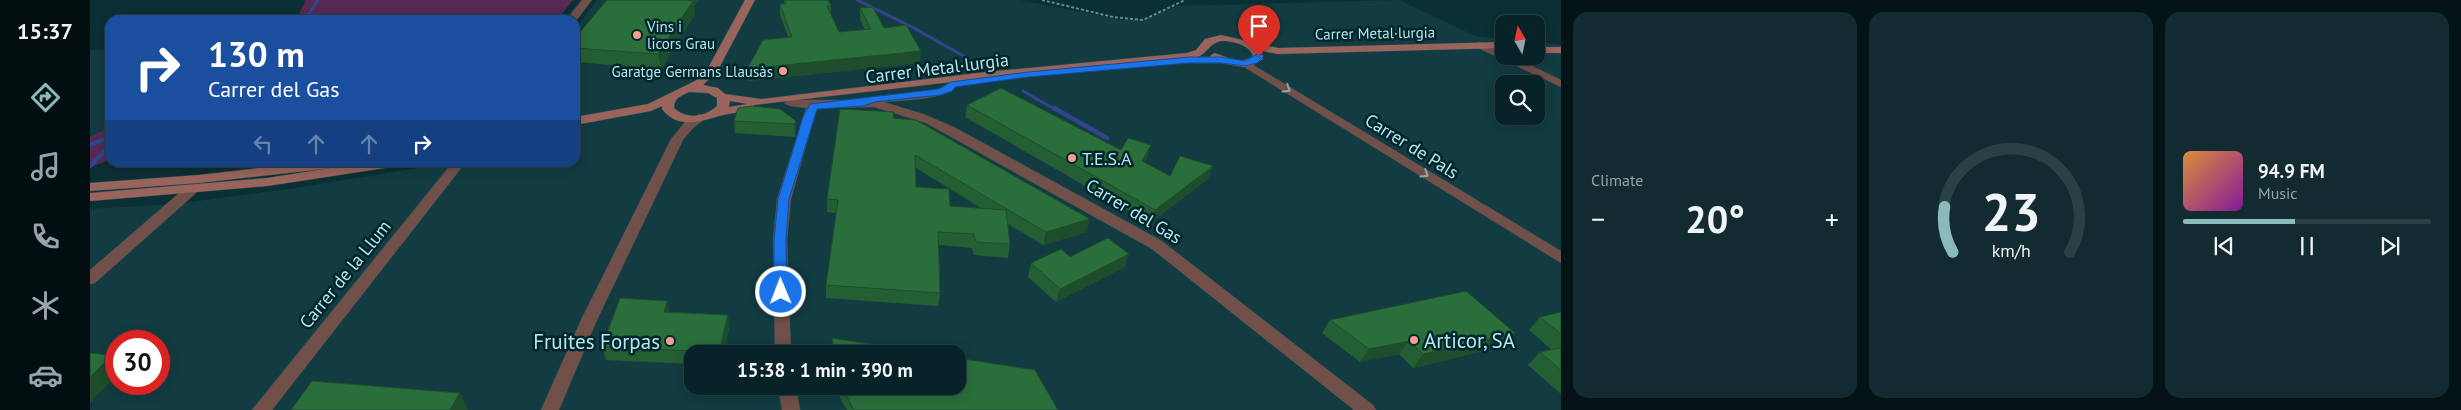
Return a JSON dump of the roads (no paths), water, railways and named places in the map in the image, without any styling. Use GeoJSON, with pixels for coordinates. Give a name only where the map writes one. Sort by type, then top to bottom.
{"type":"FeatureCollection","features":[{"type":"Feature","properties":{"kind":"main road"},"geometry":{"type":"LineString","coordinates":[[580,129],[640,114],[700,83],[713,70],[750,0]]}},
{"type":"Feature","properties":{"kind":"main road","name":"Carrer Metal·lurgia"},"geometry":{"type":"LineString","coordinates":[[686,90],[706,89],[720,95],[761,102],[986,75],[1196,55],[1209,41],[1220,39],[1234,40],[1278,51],[1495,49]]}},
{"type":"Feature","properties":{"kind":"main road"},"geometry":{"type":"LineString","coordinates":[[1245,63],[1254,61],[1259,57],[1257,51],[1248,45]]}},
{"type":"Feature","properties":{"kind":"main road"},"geometry":{"type":"LineString","coordinates":[[1545,46],[1561,46]]}},
{"type":"Feature","properties":{"kind":"main road"},"geometry":{"type":"LineString","coordinates":[[1205,47],[1211,55],[1221,60]]}},
{"type":"Feature","properties":{"kind":"main road","name":"Carrer Metal·lurgia"},"geometry":{"type":"LineString","coordinates":[[1259,57],[1495,47]]}},
{"type":"Feature","properties":{"kind":"main road"},"geometry":{"type":"LineString","coordinates":[[1545,50],[1561,50]]}},
{"type":"Feature","properties":{"kind":"main road","name":"Carrer Metal·lurgia"},"geometry":{"type":"LineString","coordinates":[[700,118],[717,113],[790,103],[1118,65],[1221,60],[1245,63]]}},
{"type":"Feature","properties":{"kind":"main road"},"geometry":{"type":"LineString","coordinates":[[713,70],[714,83],[723,107],[717,113]]}},
{"type":"Feature","properties":{"kind":"main road"},"geometry":{"type":"LineString","coordinates":[[671,98],[667,106],[674,115]]}},
{"type":"Feature","properties":{"kind":"main road"},"geometry":{"type":"LineString","coordinates":[[580,120],[640,114],[700,118]]}},
{"type":"Feature","properties":{"kind":"main road"},"geometry":{"type":"LineString","coordinates":[[90,197],[195,185],[310,167]]}},
{"type":"Feature","properties":{"kind":"main road"},"geometry":{"type":"LineString","coordinates":[[90,187],[195,185],[313,177],[370,167]]}},
{"type":"Feature","properties":{"kind":"street"},"geometry":{"type":"LineString","coordinates":[[575,15],[587,0]]}},
{"type":"Feature","properties":{"kind":"street"},"geometry":{"type":"LineString","coordinates":[[1484,48],[1561,84]]}},
{"type":"Feature","properties":{"kind":"street","name":"Carrer de Pals"},"geometry":{"type":"LineString","coordinates":[[1245,63],[1561,258]]}},
{"type":"Feature","properties":{"kind":"street"},"geometry":{"type":"LineString","coordinates":[[863,103],[872,99],[940,92],[949,89],[951,85]]}},
{"type":"Feature","properties":{"kind":"street","name":"Carrer del Gas"},"geometry":{"type":"LineString","coordinates":[[790,103],[813,106],[863,103],[930,120],[1157,244],[1367,410]]}},
{"type":"Feature","properties":{"kind":"street"},"geometry":{"type":"LineString","coordinates":[[783,345],[780,240],[784,199],[813,106]]}},
{"type":"Feature","properties":{"kind":"street"},"geometry":{"type":"LineString","coordinates":[[674,115],[677,139]]}},
{"type":"Feature","properties":{"kind":"street"},"geometry":{"type":"LineString","coordinates":[[550,410],[589,320],[677,139],[689,125],[700,118]]}},
{"type":"Feature","properties":{"kind":"street","name":"Carrer de la Llum"},"geometry":{"type":"LineString","coordinates":[[261,410],[456,167]]}},
{"type":"Feature","properties":{"kind":"street"},"geometry":{"type":"LineString","coordinates":[[90,279],[195,185]]}},
{"type":"Feature","properties":{"kind":"street"},"geometry":{"type":"LineString","coordinates":[[788,395],[791,410]]}},
{"type":"Feature","properties":{"kind":"waterway"},"geometry":{"type":"LineString","coordinates":[[308,15],[318,0]]}},
{"type":"Feature","properties":{"kind":"waterway"},"geometry":{"type":"LineString","coordinates":[[857,0],[912,27],[976,63]]}},
{"type":"Feature","properties":{"kind":"waterway"},"geometry":{"type":"LineString","coordinates":[[1023,91],[1056,110]]}},
{"type":"Feature","properties":{"kind":"waterway"},"geometry":{"type":"LineString","coordinates":[[1054,108],[1107,138]]}},
{"type":"Feature","properties":{"kind":"waterway"},"geometry":{"type":"LineString","coordinates":[[90,145],[105,139]]}},
{"type":"Feature","properties":{"kind":"waterway"},"geometry":{"type":"LineString","coordinates":[[90,166],[105,151]]}},
{"type":"Feature","properties":{"kind":"place","name":"Vins i licors Grau"},"geometry":{"type":"Point","coordinates":[637,35]}},
{"type":"Feature","properties":{"kind":"place","name":"Garatge Germans Llausàs"},"geometry":{"type":"Point","coordinates":[783,71]}},
{"type":"Feature","properties":{"kind":"place","name":"T.E.S.A"},"geometry":{"type":"Point","coordinates":[1072,158]}},
{"type":"Feature","properties":{"kind":"place","name":"Articor, SA"},"geometry":{"type":"Point","coordinates":[1414,340]}},
{"type":"Feature","properties":{"kind":"place","name":"Fruites Forpas"},"geometry":{"type":"Point","coordinates":[670,341]}}]}
